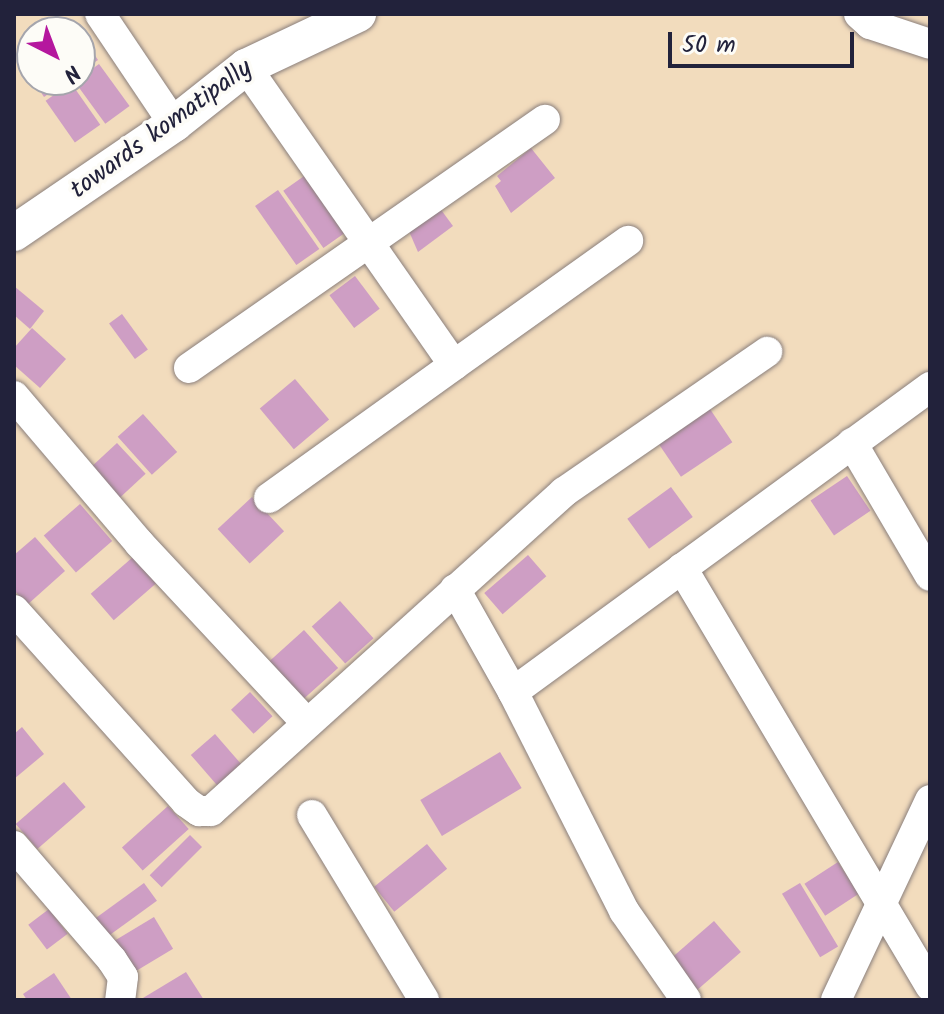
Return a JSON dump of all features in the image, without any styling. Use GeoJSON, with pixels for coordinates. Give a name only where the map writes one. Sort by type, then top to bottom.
{"type":"FeatureCollection","features":[{"type":"Feature","properties":{"kind":"street"},"geometry":{"type":"LineString","coordinates":[[100,14],[174,124]]}},
{"type":"Feature","properties":{"kind":"street","name":"towards komatipally"},"geometry":{"type":"LineString","coordinates":[[14,233],[174,124],[246,67],[358,14]]}},
{"type":"Feature","properties":{"kind":"street"},"geometry":{"type":"LineString","coordinates":[[859,14],[870,24],[930,44]]}},
{"type":"Feature","properties":{"kind":"street"},"geometry":{"type":"LineString","coordinates":[[246,67],[454,365]]}},
{"type":"Feature","properties":{"kind":"street"},"geometry":{"type":"LineString","coordinates":[[189,368],[545,120]]}},
{"type":"Feature","properties":{"kind":"street"},"geometry":{"type":"LineString","coordinates":[[269,498],[628,241]]}},
{"type":"Feature","properties":{"kind":"street"},"geometry":{"type":"LineString","coordinates":[[14,610],[199,811],[220,807],[307,723],[564,492],[767,352]]}},
{"type":"Feature","properties":{"kind":"street"},"geometry":{"type":"LineString","coordinates":[[513,692],[930,387]]}},
{"type":"Feature","properties":{"kind":"street"},"geometry":{"type":"LineString","coordinates":[[14,396],[150,554],[307,723]]}},
{"type":"Feature","properties":{"kind":"street"},"geometry":{"type":"LineString","coordinates":[[852,443],[930,576]]}},
{"type":"Feature","properties":{"kind":"street"},"geometry":{"type":"LineString","coordinates":[[682,568],[930,986]]}},
{"type":"Feature","properties":{"kind":"street"},"geometry":{"type":"LineString","coordinates":[[455,589],[513,692],[624,911],[686,1000]]}},
{"type":"Feature","properties":{"kind":"street"},"geometry":{"type":"LineString","coordinates":[[836,1000],[884,904],[930,800]]}},
{"type":"Feature","properties":{"kind":"street"},"geometry":{"type":"LineString","coordinates":[[312,815],[424,1000]]}},
{"type":"Feature","properties":{"kind":"street"},"geometry":{"type":"LineString","coordinates":[[14,846],[123,977],[120,1000]]}},
{"type":"Feature","properties":{"kind":"building"},"geometry":{"type":"Polygon","coordinates":[[[99,64],[130,106],[105,124],[85,96],[96,96],[96,66],[99,64]]]}},
{"type":"Feature","properties":{"kind":"building"},"geometry":{"type":"Polygon","coordinates":[[[52,96],[80,96],[100,125],[75,143],[46,101],[52,96]]]}},
{"type":"Feature","properties":{"kind":"building"},"geometry":{"type":"Polygon","coordinates":[[[531,148],[555,178],[511,213],[495,186],[501,181],[497,176],[531,148]]]}},
{"type":"Feature","properties":{"kind":"building"},"geometry":{"type":"Polygon","coordinates":[[[307,174],[347,231],[323,248],[283,191],[307,174]]]}},
{"type":"Feature","properties":{"kind":"building"},"geometry":{"type":"Polygon","coordinates":[[[278,190],[319,249],[296,265],[255,206],[278,190]]]}},
{"type":"Feature","properties":{"kind":"building"},"geometry":{"type":"Polygon","coordinates":[[[439,207],[453,226],[418,252],[408,229],[439,207]]]}},
{"type":"Feature","properties":{"kind":"building"},"geometry":{"type":"Polygon","coordinates":[[[355,276],[380,309],[354,328],[329,295],[355,276]]]}},
{"type":"Feature","properties":{"kind":"building"},"geometry":{"type":"Polygon","coordinates":[[[14,286],[44,311],[30,329],[14,315],[14,286]]]}},
{"type":"Feature","properties":{"kind":"building"},"geometry":{"type":"Polygon","coordinates":[[[122,314],[148,350],[135,359],[109,323],[122,314]]]}},
{"type":"Feature","properties":{"kind":"building"},"geometry":{"type":"Polygon","coordinates":[[[32,328],[66,359],[40,388],[14,365],[14,348],[32,328]]]}},
{"type":"Feature","properties":{"kind":"building"},"geometry":{"type":"Polygon","coordinates":[[[295,379],[329,420],[294,449],[260,409],[295,379]]]}},
{"type":"Feature","properties":{"kind":"building"},"geometry":{"type":"Polygon","coordinates":[[[710,409],[732,442],[681,477],[659,444],[710,409]]]}},
{"type":"Feature","properties":{"kind":"building"},"geometry":{"type":"Polygon","coordinates":[[[143,414],[177,452],[152,475],[118,437],[143,414]]]}},
{"type":"Feature","properties":{"kind":"building"},"geometry":{"type":"Polygon","coordinates":[[[117,443],[146,474],[120,498],[91,467],[117,443]]]}},
{"type":"Feature","properties":{"kind":"building"},"geometry":{"type":"Polygon","coordinates":[[[847,476],[870,511],[834,535],[811,501],[847,476]]]}},
{"type":"Feature","properties":{"kind":"building"},"geometry":{"type":"Polygon","coordinates":[[[671,487],[693,517],[649,549],[627,519],[671,487]]]}},
{"type":"Feature","properties":{"kind":"building"},"geometry":{"type":"Polygon","coordinates":[[[252,497],[284,531],[250,563],[218,529],[252,497]]]}},
{"type":"Feature","properties":{"kind":"building"},"geometry":{"type":"Polygon","coordinates":[[[80,504],[112,541],[76,572],[44,535],[80,504]]]}},
{"type":"Feature","properties":{"kind":"building"},"geometry":{"type":"Polygon","coordinates":[[[35,537],[65,571],[27,605],[14,590],[14,555],[35,537]]]}},
{"type":"Feature","properties":{"kind":"building"},"geometry":{"type":"Polygon","coordinates":[[[528,555],[546,576],[503,614],[484,593],[528,555]]]}},
{"type":"Feature","properties":{"kind":"building"},"geometry":{"type":"Polygon","coordinates":[[[133,557],[156,583],[114,620],[91,594],[133,557]]]}},
{"type":"Feature","properties":{"kind":"building"},"geometry":{"type":"Polygon","coordinates":[[[340,601],[373,638],[345,664],[312,626],[340,601]]]}},
{"type":"Feature","properties":{"kind":"building"},"geometry":{"type":"Polygon","coordinates":[[[304,630],[338,668],[303,699],[269,661],[304,630]]]}},
{"type":"Feature","properties":{"kind":"building"},"geometry":{"type":"Polygon","coordinates":[[[250,692],[273,716],[253,734],[231,710],[250,692]]]}},
{"type":"Feature","properties":{"kind":"building"},"geometry":{"type":"Polygon","coordinates":[[[22,727],[44,754],[14,779],[14,734],[22,727]]]}},
{"type":"Feature","properties":{"kind":"building"},"geometry":{"type":"Polygon","coordinates":[[[215,734],[241,764],[217,785],[191,755],[215,734]]]}},
{"type":"Feature","properties":{"kind":"building"},"geometry":{"type":"Polygon","coordinates":[[[500,752],[522,788],[442,836],[420,800],[500,752]]]}},
{"type":"Feature","properties":{"kind":"building"},"geometry":{"type":"Polygon","coordinates":[[[64,782],[86,807],[37,849],[16,824],[64,782]]]}},
{"type":"Feature","properties":{"kind":"building"},"geometry":{"type":"Polygon","coordinates":[[[168,806],[189,829],[143,871],[122,847],[168,806]]]}},
{"type":"Feature","properties":{"kind":"building"},"geometry":{"type":"Polygon","coordinates":[[[190,835],[202,847],[162,887],[150,875],[190,835]]]}},
{"type":"Feature","properties":{"kind":"building"},"geometry":{"type":"Polygon","coordinates":[[[427,844],[447,869],[394,912],[374,887],[427,844]]]}},
{"type":"Feature","properties":{"kind":"building"},"geometry":{"type":"Polygon","coordinates":[[[838,862],[859,894],[825,916],[804,884],[838,862]]]}},
{"type":"Feature","properties":{"kind":"building"},"geometry":{"type":"Polygon","coordinates":[[[144,883],[157,901],[108,936],[95,918],[144,883]]]}},
{"type":"Feature","properties":{"kind":"building"},"geometry":{"type":"Polygon","coordinates":[[[800,883],[838,946],[820,957],[782,894],[800,883]]]}},
{"type":"Feature","properties":{"kind":"building"},"geometry":{"type":"Polygon","coordinates":[[[49,909],[68,934],[47,949],[28,925],[49,909]]]}},
{"type":"Feature","properties":{"kind":"building"},"geometry":{"type":"Polygon","coordinates":[[[154,917],[173,949],[131,974],[112,942],[154,917]]]}},
{"type":"Feature","properties":{"kind":"building"},"geometry":{"type":"Polygon","coordinates":[[[714,921],[741,952],[697,990],[670,959],[714,921]]]}},
{"type":"Feature","properties":{"kind":"building"},"geometry":{"type":"Polygon","coordinates":[[[186,972],[204,1000],[144,1000],[143,998],[186,972]]]}},
{"type":"Feature","properties":{"kind":"building"},"geometry":{"type":"Polygon","coordinates":[[[54,973],[72,1000],[27,1000],[23,994],[54,973]]]}}]}
